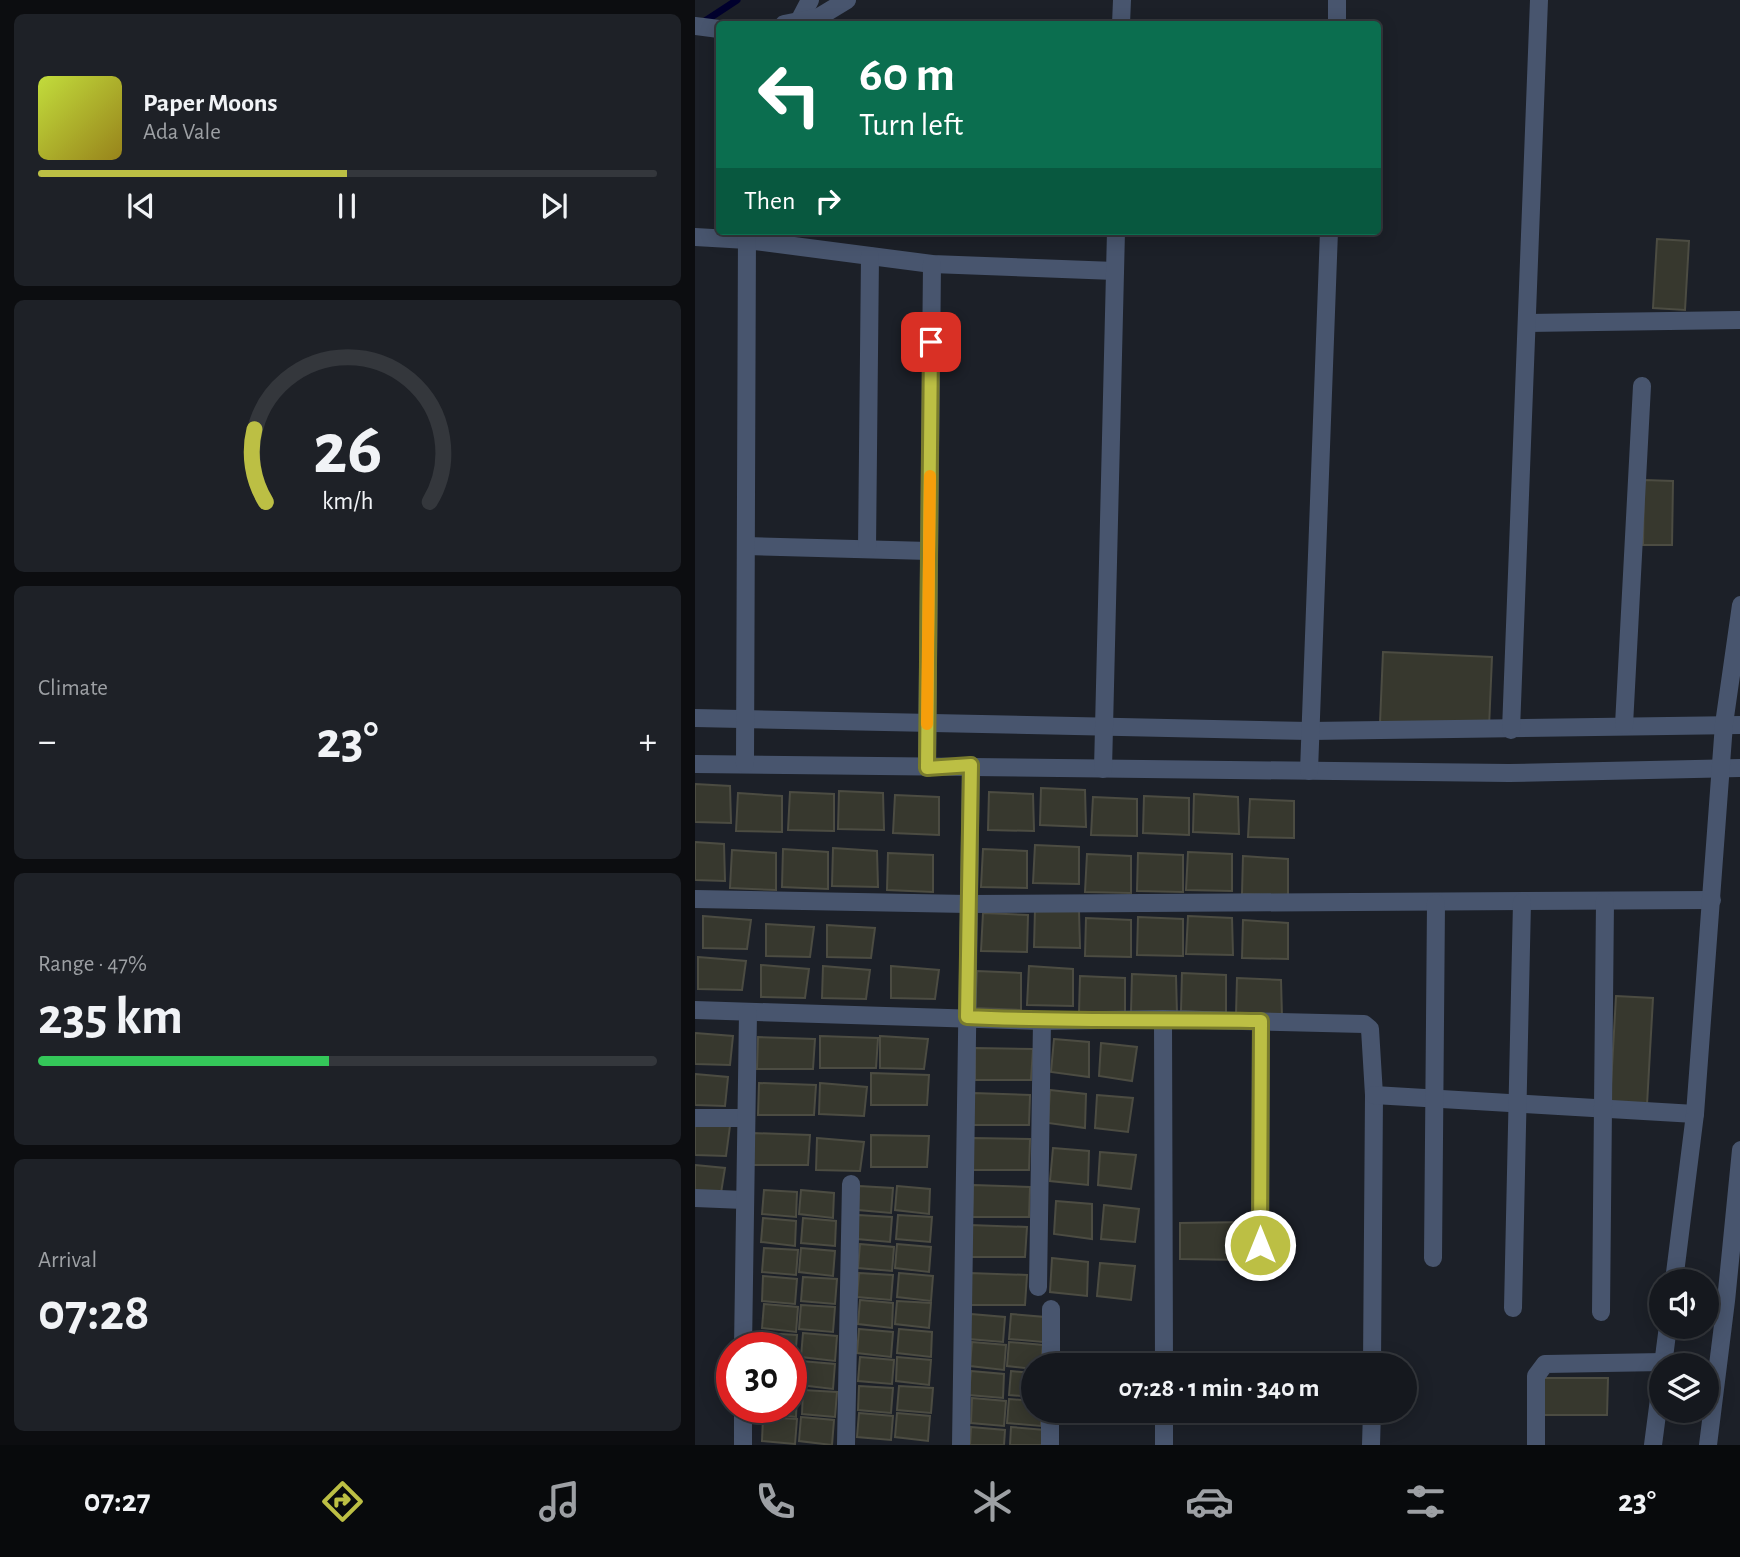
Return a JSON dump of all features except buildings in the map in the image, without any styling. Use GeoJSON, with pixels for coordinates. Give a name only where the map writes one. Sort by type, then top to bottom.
{"type":"FeatureCollection","features":[{"type":"Feature","properties":{"kind":"street"},"geometry":{"type":"LineString","coordinates":[[793,21],[809,0]]}},
{"type":"Feature","properties":{"kind":"street"},"geometry":{"type":"LineString","coordinates":[[801,21],[819,17],[847,0]]}},
{"type":"Feature","properties":{"kind":"street"},"geometry":{"type":"LineString","coordinates":[[1121,21],[1122,0]]}},
{"type":"Feature","properties":{"kind":"street"},"geometry":{"type":"LineString","coordinates":[[1337,0],[1337,21]]}},
{"type":"Feature","properties":{"kind":"street"},"geometry":{"type":"LineString","coordinates":[[1511,730],[1539,0]]}},
{"type":"Feature","properties":{"kind":"street"},"geometry":{"type":"LineString","coordinates":[[695,26],[716,29]]}},
{"type":"Feature","properties":{"kind":"street"},"geometry":{"type":"LineString","coordinates":[[1103,769],[1116,235]]}},
{"type":"Feature","properties":{"kind":"street"},"geometry":{"type":"LineString","coordinates":[[1309,771],[1329,235]]}},
{"type":"Feature","properties":{"kind":"street"},"geometry":{"type":"LineString","coordinates":[[695,237],[747,236],[932,264],[1115,271]]}},
{"type":"Feature","properties":{"kind":"street"},"geometry":{"type":"LineString","coordinates":[[745,764],[747,236]]}},
{"type":"Feature","properties":{"kind":"street"},"geometry":{"type":"LineString","coordinates":[[867,549],[870,256]]}},
{"type":"Feature","properties":{"kind":"street"},"geometry":{"type":"LineString","coordinates":[[927,768],[932,264]]}},
{"type":"Feature","properties":{"kind":"street"},"geometry":{"type":"LineString","coordinates":[[1527,323],[1740,320]]}},
{"type":"Feature","properties":{"kind":"street"},"geometry":{"type":"LineString","coordinates":[[1624,725],[1642,386]]}},
{"type":"Feature","properties":{"kind":"street"},"geometry":{"type":"LineString","coordinates":[[746,545],[929,551]]}},
{"type":"Feature","properties":{"kind":"street"},"geometry":{"type":"LineString","coordinates":[[1676,1269],[1695,1114],[1712,900],[1731,767],[1740,605]]}},
{"type":"Feature","properties":{"kind":"street"},"geometry":{"type":"LineString","coordinates":[[695,718],[1310,730],[1511,730],[1732,724]]}},
{"type":"Feature","properties":{"kind":"street"},"geometry":{"type":"LineString","coordinates":[[695,764],[927,768],[971,765],[1509,774],[1731,767]]}},
{"type":"Feature","properties":{"kind":"street"},"geometry":{"type":"LineString","coordinates":[[960,1445],[971,765]]}},
{"type":"Feature","properties":{"kind":"street"},"geometry":{"type":"LineString","coordinates":[[695,900],[968,904],[1712,900]]}},
{"type":"Feature","properties":{"kind":"street"},"geometry":{"type":"LineString","coordinates":[[1601,1312],[1605,901]]}},
{"type":"Feature","properties":{"kind":"street"},"geometry":{"type":"LineString","coordinates":[[1513,1308],[1522,902]]}},
{"type":"Feature","properties":{"kind":"street"},"geometry":{"type":"LineString","coordinates":[[1433,1258],[1436,903]]}},
{"type":"Feature","properties":{"kind":"street"},"geometry":{"type":"LineString","coordinates":[[695,1010],[1043,1021],[1163,1019],[1364,1024],[1370,1029],[1374,1095],[1372,1353]]}},
{"type":"Feature","properties":{"kind":"street"},"geometry":{"type":"LineString","coordinates":[[743,1332],[748,1013]]}},
{"type":"Feature","properties":{"kind":"street"},"geometry":{"type":"LineString","coordinates":[[1163,1019],[1164,1353]]}},
{"type":"Feature","properties":{"kind":"street"},"geometry":{"type":"LineString","coordinates":[[1038,1287],[1043,1021]]}},
{"type":"Feature","properties":{"kind":"street"},"geometry":{"type":"LineString","coordinates":[[1260,1245],[1261,1021]]}},
{"type":"Feature","properties":{"kind":"street"},"geometry":{"type":"LineString","coordinates":[[1374,1095],[1695,1114]]}},
{"type":"Feature","properties":{"kind":"street"},"geometry":{"type":"LineString","coordinates":[[695,1118],[745,1118]]}},
{"type":"Feature","properties":{"kind":"street"},"geometry":{"type":"LineString","coordinates":[[1708,1445],[1726,1301],[1740,1150]]}},
{"type":"Feature","properties":{"kind":"street"},"geometry":{"type":"LineString","coordinates":[[846,1445],[851,1184]]}},
{"type":"Feature","properties":{"kind":"street"},"geometry":{"type":"LineString","coordinates":[[695,1198],[745,1200]]}},
{"type":"Feature","properties":{"kind":"street"},"geometry":{"type":"LineString","coordinates":[[1050,1353],[1051,1309]]}},
{"type":"Feature","properties":{"kind":"street"},"geometry":{"type":"LineString","coordinates":[[1536,1445],[1536,1376],[1545,1364],[1649,1363]]}},
{"type":"Feature","properties":{"kind":"street"},"geometry":{"type":"LineString","coordinates":[[743,1423],[743,1445]]}},
{"type":"Feature","properties":{"kind":"street"},"geometry":{"type":"LineString","coordinates":[[1050,1423],[1050,1445]]}},
{"type":"Feature","properties":{"kind":"street"},"geometry":{"type":"LineString","coordinates":[[1164,1423],[1164,1445]]}},
{"type":"Feature","properties":{"kind":"street"},"geometry":{"type":"LineString","coordinates":[[1371,1445],[1372,1423]]}},
{"type":"Feature","properties":{"kind":"street"},"geometry":{"type":"LineString","coordinates":[[1653,1445],[1656,1423]]}},
{"type":"Feature","properties":{"kind":"waterway"},"geometry":{"type":"LineString","coordinates":[[702,23],[737,0]]}},
{"type":"Feature","properties":{"kind":"slow traffic"},"geometry":{"type":"LineString","coordinates":[[927,724],[930,476]]}},
{"type":"Feature","properties":{"kind":"route"},"geometry":{"type":"LineString","coordinates":[[931,342],[927,768],[971,765],[967,1017],[1043,1021],[1261,1021],[1260,1245]]}}]}
